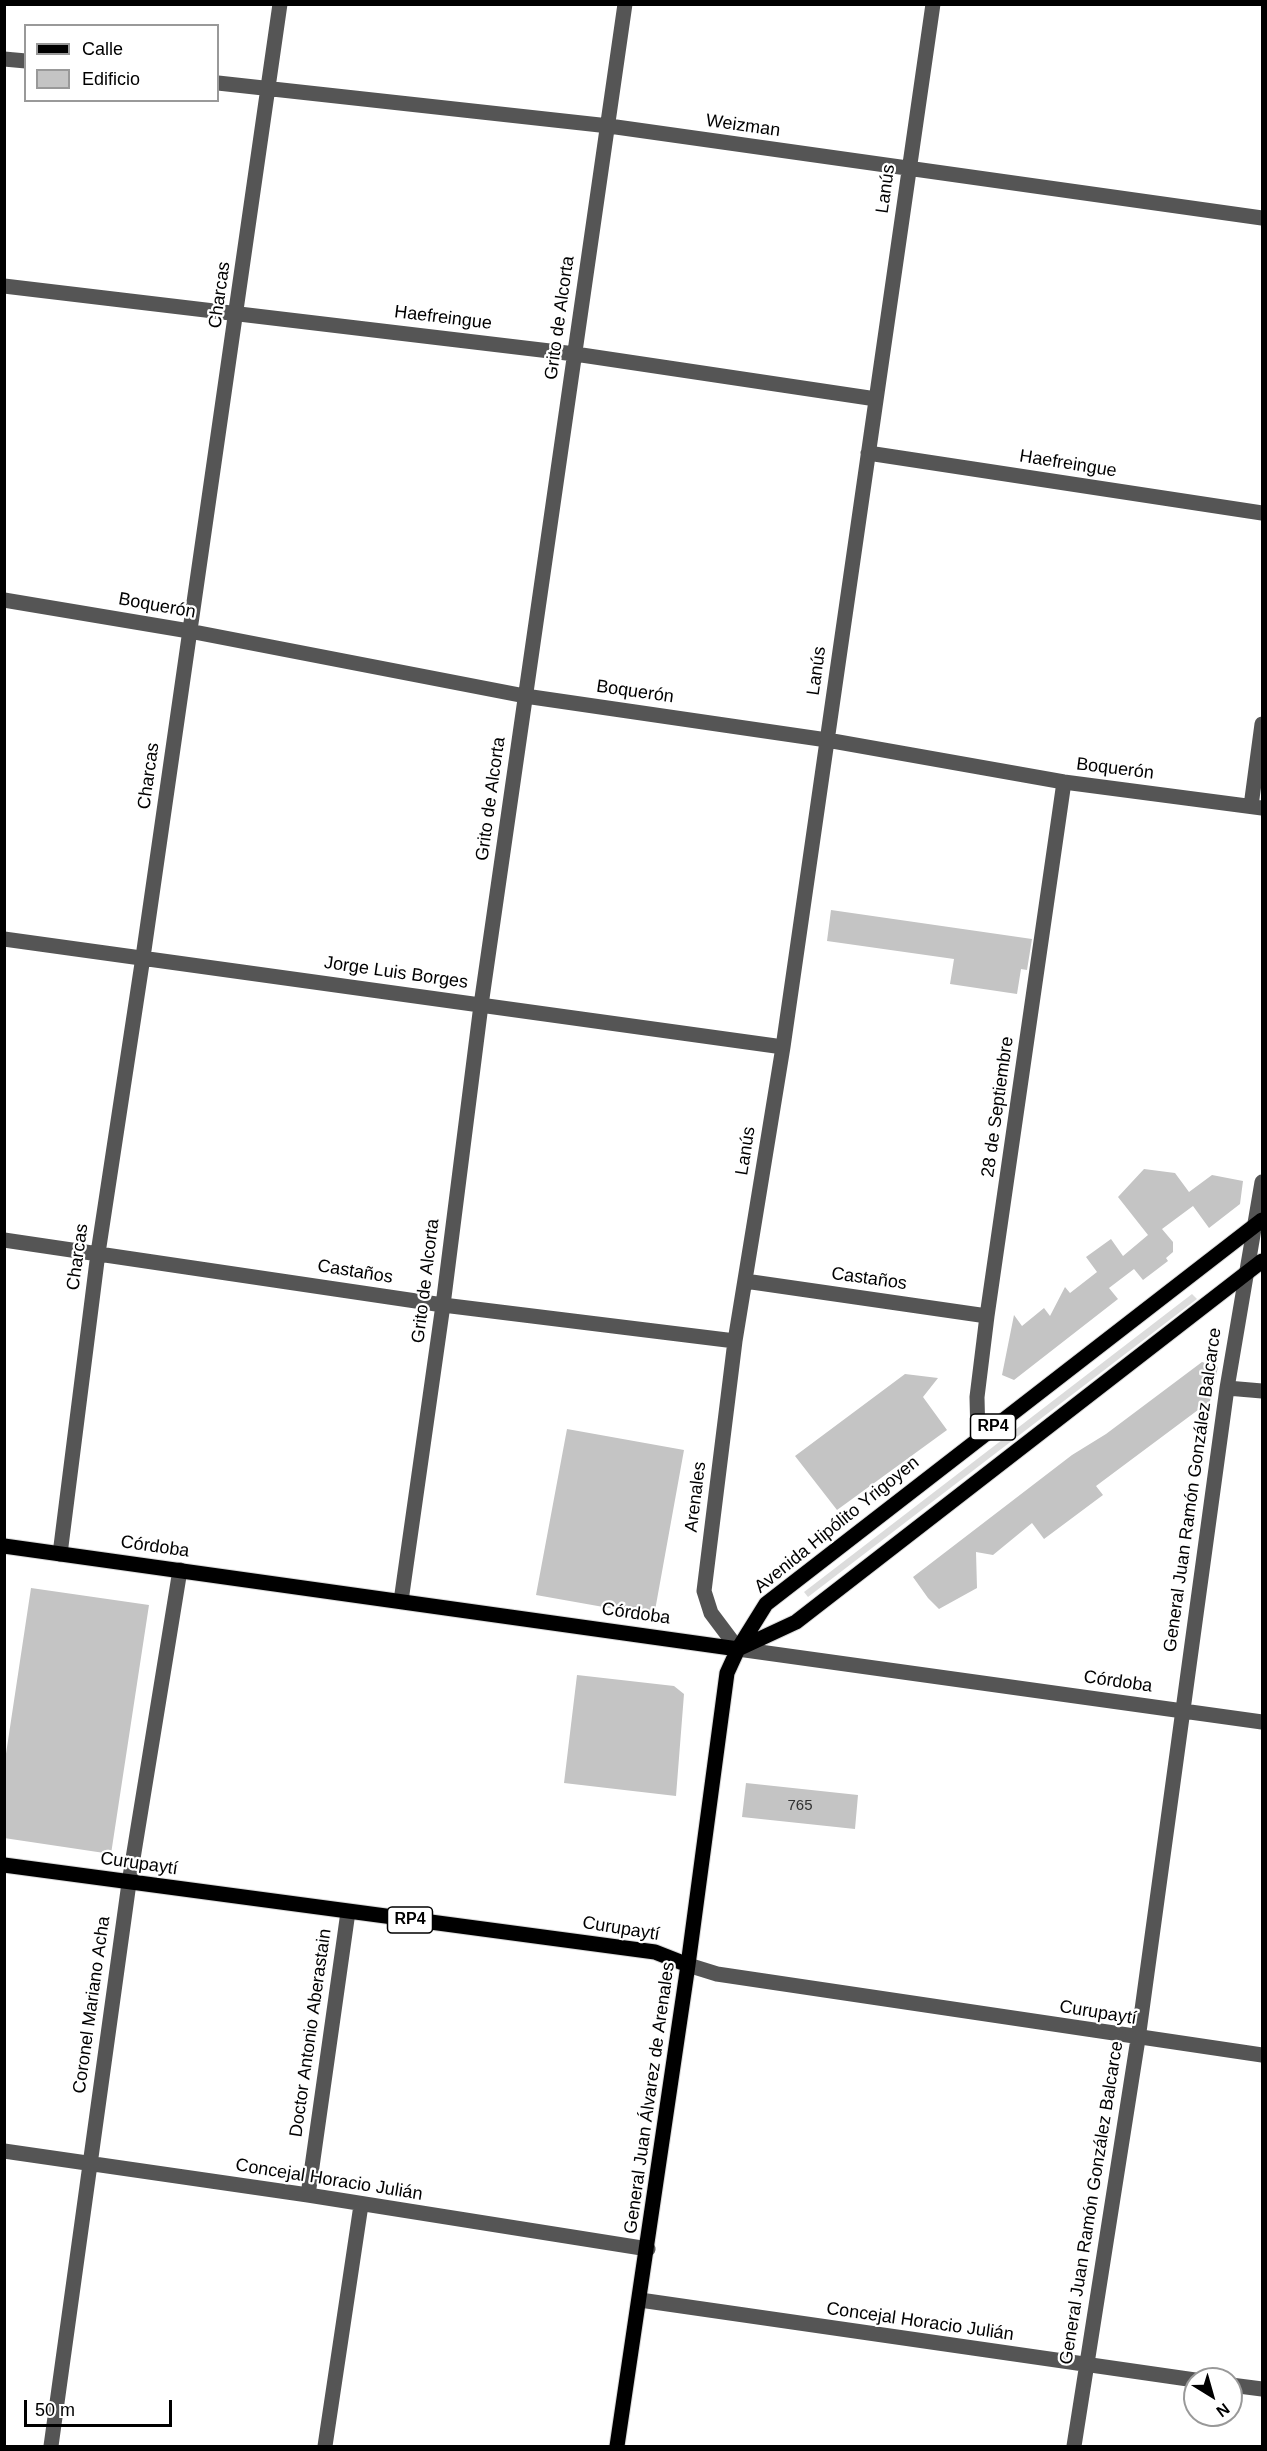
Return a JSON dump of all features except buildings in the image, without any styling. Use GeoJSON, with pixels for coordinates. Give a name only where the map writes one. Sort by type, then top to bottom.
{"type":"FeatureCollection","features":[{"type":"Feature","properties":{"kind":"main road","name":"Avenida Hipólito Yrigoyen"},"geometry":{"type":"LineString","coordinates":[[738,1648],[766,1604],[1259,1223]]}},
{"type":"Feature","properties":{"kind":"main road","name":"RP4"},"geometry":{"type":"LineString","coordinates":[[738,1648],[796,1622],[1263,1261]]}},
{"type":"Feature","properties":{"kind":"main road","name":"Córdoba"},"geometry":{"type":"LineString","coordinates":[[4,1546],[738,1648]]}},
{"type":"Feature","properties":{"kind":"main road","name":"General Juan Álvarez de Arenales"},"geometry":{"type":"LineString","coordinates":[[617,2446],[648,2249],[727,1674],[738,1648]]}},
{"type":"Feature","properties":{"kind":"main road","name":"Curupaytí"},"geometry":{"type":"LineString","coordinates":[[4,1865],[655,1952],[688,1965]]}},
{"type":"Feature","properties":{"kind":"street","name":"Charcas"},"geometry":{"type":"LineString","coordinates":[[60,1554],[98,1253],[237,313],[280,4]]}},
{"type":"Feature","properties":{"kind":"street","name":"Grito de Alcorta"},"geometry":{"type":"LineString","coordinates":[[401,1601],[443,1305],[481,1005],[625,4]]}},
{"type":"Feature","properties":{"kind":"street","name":"Lanús"},"geometry":{"type":"LineString","coordinates":[[735,1341],[783,1047],[933,4]]}},
{"type":"Feature","properties":{"kind":"street"},"geometry":{"type":"LineString","coordinates":[[4,59],[24,61]]}},
{"type":"Feature","properties":{"kind":"street","name":"Weizman"},"geometry":{"type":"LineString","coordinates":[[219,82],[609,126],[909,171],[1263,219]]}},
{"type":"Feature","properties":{"kind":"street","name":"Haefreingue"},"geometry":{"type":"LineString","coordinates":[[4,286],[575,354],[876,399]]}},
{"type":"Feature","properties":{"kind":"street","name":"Haefreingue"},"geometry":{"type":"LineString","coordinates":[[868,453],[1263,513]]}},
{"type":"Feature","properties":{"kind":"street","name":"Boquerón"},"geometry":{"type":"LineString","coordinates":[[4,600],[189,631],[525,696],[827,740],[1064,782],[1257,807]]}},
{"type":"Feature","properties":{"kind":"street"},"geometry":{"type":"LineString","coordinates":[[1257,807],[1263,723]]}},
{"type":"Feature","properties":{"kind":"street","name":"28 de Septiembre"},"geometry":{"type":"LineString","coordinates":[[978,1438],[977,1398],[987,1316],[1064,782]]}},
{"type":"Feature","properties":{"kind":"street","name":"Jorge Luis Borges"},"geometry":{"type":"LineString","coordinates":[[4,939],[783,1047]]}},
{"type":"Feature","properties":{"kind":"street","name":"General Juan Ramón González Balcarce"},"geometry":{"type":"LineString","coordinates":[[1074,2446],[1138,2039],[1181,1711],[1227,1388],[1245,1275],[1259,1223],[1263,1182]]}},
{"type":"Feature","properties":{"kind":"street","name":"Castaños"},"geometry":{"type":"LineString","coordinates":[[4,1240],[443,1305],[735,1341]]}},
{"type":"Feature","properties":{"kind":"street","name":"Castaños"},"geometry":{"type":"LineString","coordinates":[[746,1281],[987,1316]]}},
{"type":"Feature","properties":{"kind":"street","name":"Arenales"},"geometry":{"type":"LineString","coordinates":[[735,1341],[704,1591],[711,1613],[738,1648]]}},
{"type":"Feature","properties":{"kind":"street"},"geometry":{"type":"LineString","coordinates":[[1227,1388],[1263,1392]]}},
{"type":"Feature","properties":{"kind":"street","name":"Coronel Mariano Acha"},"geometry":{"type":"LineString","coordinates":[[51,2446],[129,1883],[180,1570]]}},
{"type":"Feature","properties":{"kind":"street","name":"Córdoba"},"geometry":{"type":"LineString","coordinates":[[738,1648],[1263,1722]]}},
{"type":"Feature","properties":{"kind":"street","name":"Doctor Antonio Aberastain"},"geometry":{"type":"LineString","coordinates":[[308,2195],[348,1912]]}},
{"type":"Feature","properties":{"kind":"street","name":"Curupaytí"},"geometry":{"type":"LineString","coordinates":[[688,1965],[717,1974],[1138,2039],[1263,2055]]}},
{"type":"Feature","properties":{"kind":"street","name":"Concejal Horacio Julián"},"geometry":{"type":"LineString","coordinates":[[4,2151],[308,2195],[648,2249]]}},
{"type":"Feature","properties":{"kind":"street"},"geometry":{"type":"LineString","coordinates":[[325,2446],[361,2205]]}},
{"type":"Feature","properties":{"kind":"street","name":"Concejal Horacio Julián"},"geometry":{"type":"LineString","coordinates":[[640,2300],[1183,2378]]}},
{"type":"Feature","properties":{"kind":"street"},"geometry":{"type":"LineString","coordinates":[[1243,2386],[1263,2389]]}},
{"type":"Feature","properties":{"kind":"shaded area"},"geometry":{"type":"Polygon","coordinates":[[[1192,1294],[1197,1299],[808,1597],[804,1592],[1192,1294]]]}}]}
